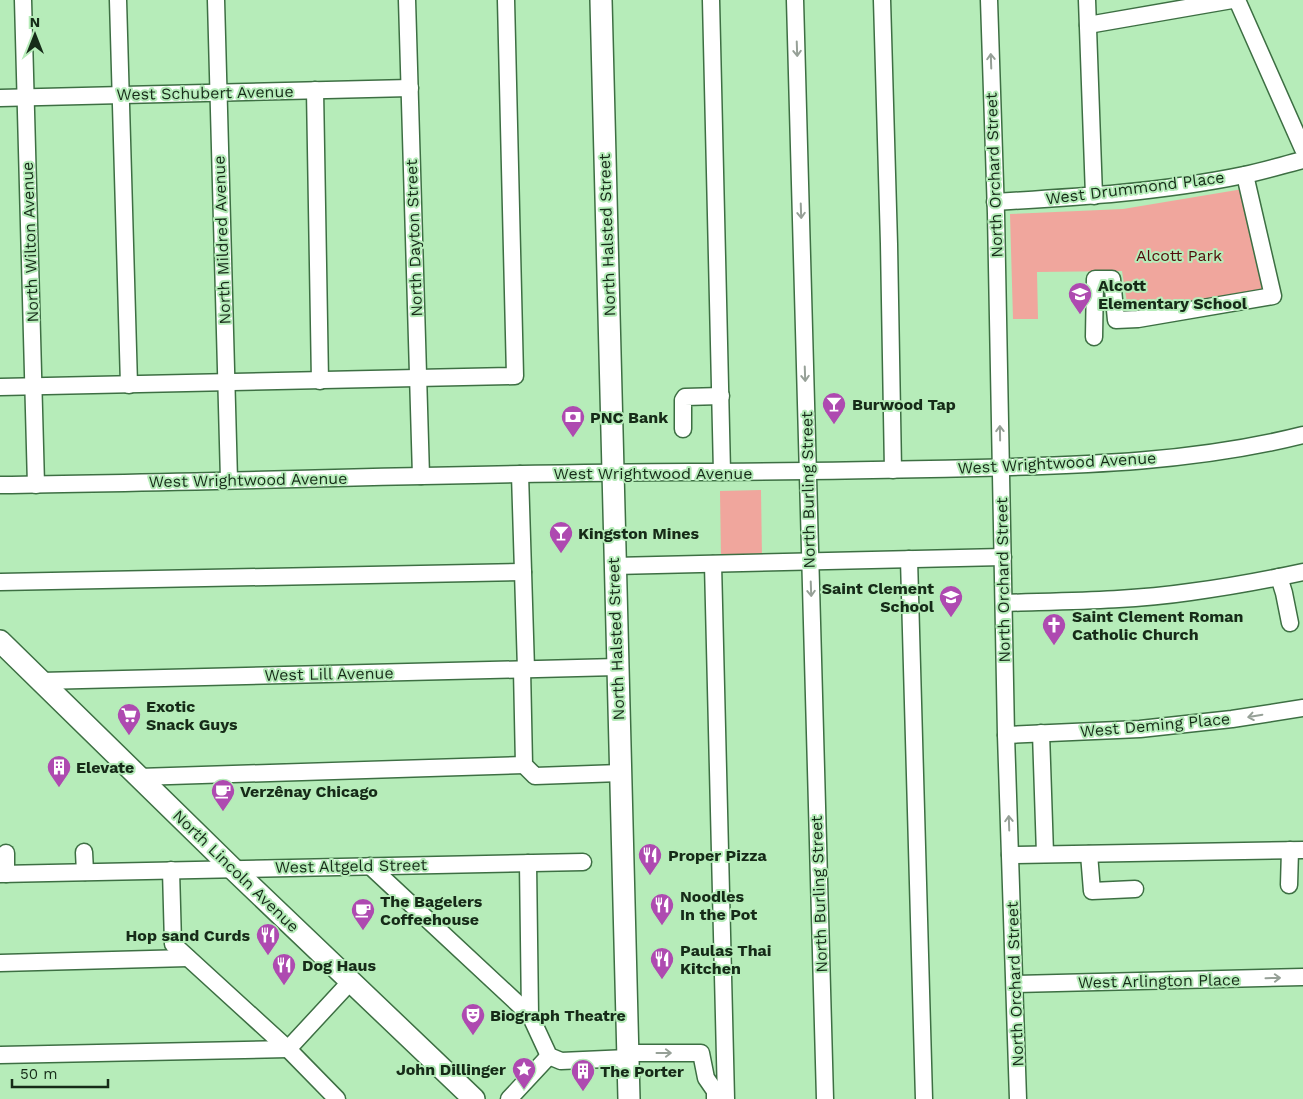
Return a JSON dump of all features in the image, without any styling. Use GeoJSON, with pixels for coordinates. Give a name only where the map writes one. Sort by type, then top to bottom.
{"type":"FeatureCollection","features":[{"type":"Feature","properties":{"kind":"main road","name":"North Halsted Street"},"geometry":{"type":"LineString","coordinates":[[600,0],[629,1099]]}},
{"type":"Feature","properties":{"kind":"main road","name":"North Lincoln Avenue"},"geometry":{"type":"LineString","coordinates":[[0,641],[474,1099]]}},
{"type":"Feature","properties":{"kind":"street","name":"North Wilton Avenue"},"geometry":{"type":"LineString","coordinates":[[23,0],[36,485]]}},
{"type":"Feature","properties":{"kind":"street"},"geometry":{"type":"LineString","coordinates":[[118,0],[129,385]]}},
{"type":"Feature","properties":{"kind":"street","name":"North Mildred Avenue"},"geometry":{"type":"LineString","coordinates":[[216,0],[229,480]]}},
{"type":"Feature","properties":{"kind":"street","name":"North Dayton Street"},"geometry":{"type":"LineString","coordinates":[[407,0],[421,476]]}},
{"type":"Feature","properties":{"kind":"street"},"geometry":{"type":"LineString","coordinates":[[0,388],[515,376],[506,0]]}},
{"type":"Feature","properties":{"kind":"street"},"geometry":{"type":"LineString","coordinates":[[711,0],[722,472]]}},
{"type":"Feature","properties":{"kind":"street","name":"North Burling Street"},"geometry":{"type":"LineString","coordinates":[[795,0],[825,1099]]}},
{"type":"Feature","properties":{"kind":"street"},"geometry":{"type":"LineString","coordinates":[[882,0],[893,470]]}},
{"type":"Feature","properties":{"kind":"street","name":"North Orchard Street"},"geometry":{"type":"LineString","coordinates":[[989,0],[1006,735],[1018,1099]]}},
{"type":"Feature","properties":{"kind":"street"},"geometry":{"type":"LineString","coordinates":[[1087,0],[1094,196]]}},
{"type":"Feature","properties":{"kind":"street"},"geometry":{"type":"LineString","coordinates":[[1088,24],[1232,0]]}},
{"type":"Feature","properties":{"kind":"street"},"geometry":{"type":"LineString","coordinates":[[1237,0],[1303,149]]}},
{"type":"Feature","properties":{"kind":"street","name":"West Schubert Avenue"},"geometry":{"type":"LineString","coordinates":[[0,98],[410,88]]}},
{"type":"Feature","properties":{"kind":"street"},"geometry":{"type":"LineString","coordinates":[[315,90],[320,380]]}},
{"type":"Feature","properties":{"kind":"street","name":"West Drummond Place"},"geometry":{"type":"LineString","coordinates":[[995,202],[1094,196],[1158,189],[1245,175],[1303,160]]}},
{"type":"Feature","properties":{"kind":"street"},"geometry":{"type":"LineString","coordinates":[[1094,337],[1095,279],[1112,279],[1116,320],[1138,319],[1273,296],[1245,175]]}},
{"type":"Feature","properties":{"kind":"street"},"geometry":{"type":"LineString","coordinates":[[683,429],[683,400],[685,397],[720,396]]}},
{"type":"Feature","properties":{"kind":"street","name":"West Wrightwood Avenue"},"geometry":{"type":"LineString","coordinates":[[0,485],[613,472],[893,470],[1070,466],[1145,461],[1227,451],[1303,435]]}},
{"type":"Feature","properties":{"kind":"street"},"geometry":{"type":"LineString","coordinates":[[520,474],[523,572],[524,765],[535,776],[620,774]]}},
{"type":"Feature","properties":{"kind":"street"},"geometry":{"type":"LineString","coordinates":[[614,566],[1003,557]]}},
{"type":"Feature","properties":{"kind":"street"},"geometry":{"type":"LineString","coordinates":[[909,559],[924,1099]]}},
{"type":"Feature","properties":{"kind":"street"},"geometry":{"type":"LineString","coordinates":[[713,564],[726,1099]]}},
{"type":"Feature","properties":{"kind":"street"},"geometry":{"type":"LineString","coordinates":[[0,582],[523,572]]}},
{"type":"Feature","properties":{"kind":"street"},"geometry":{"type":"LineString","coordinates":[[1004,603],[1088,601],[1190,592],[1303,572]]}},
{"type":"Feature","properties":{"kind":"street"},"geometry":{"type":"LineString","coordinates":[[1280,577],[1290,622]]}},
{"type":"Feature","properties":{"kind":"street","name":"West Lill Avenue"},"geometry":{"type":"LineString","coordinates":[[41,681],[617,667]]}},
{"type":"Feature","properties":{"kind":"street","name":"West Deming Place"},"geometry":{"type":"LineString","coordinates":[[1006,735],[1149,728],[1232,720],[1303,708]]}},
{"type":"Feature","properties":{"kind":"street"},"geometry":{"type":"LineString","coordinates":[[1041,733],[1045,854]]}},
{"type":"Feature","properties":{"kind":"street"},"geometry":{"type":"LineString","coordinates":[[139,777],[524,765]]}},
{"type":"Feature","properties":{"kind":"street"},"geometry":{"type":"LineString","coordinates":[[1010,855],[1296,850],[1289,885]]}},
{"type":"Feature","properties":{"kind":"street"},"geometry":{"type":"LineString","coordinates":[[84,852],[85,872]]}},
{"type":"Feature","properties":{"kind":"street"},"geometry":{"type":"LineString","coordinates":[[3,874],[6,853]]}},
{"type":"Feature","properties":{"kind":"street"},"geometry":{"type":"LineString","coordinates":[[1089,854],[1092,891],[1135,889]]}},
{"type":"Feature","properties":{"kind":"street","name":"West Altgeld Street"},"geometry":{"type":"LineString","coordinates":[[3,874],[583,862]]}},
{"type":"Feature","properties":{"kind":"street"},"geometry":{"type":"LineString","coordinates":[[528,863],[530,1015]]}},
{"type":"Feature","properties":{"kind":"street"},"geometry":{"type":"LineString","coordinates":[[370,866],[530,1015],[549,1056],[562,1061],[701,1053],[706,1078],[715,1092],[715,1099]]}},
{"type":"Feature","properties":{"kind":"street"},"geometry":{"type":"LineString","coordinates":[[171,870],[173,944],[288,1049],[337,1099]]}},
{"type":"Feature","properties":{"kind":"street"},"geometry":{"type":"LineString","coordinates":[[0,963],[188,958]]}},
{"type":"Feature","properties":{"kind":"street","name":"West Arlington Place"},"geometry":{"type":"LineString","coordinates":[[1015,984],[1303,978]]}},
{"type":"Feature","properties":{"kind":"street"},"geometry":{"type":"LineString","coordinates":[[0,1055],[288,1049],[351,981]]}},
{"type":"Feature","properties":{"kind":"street"},"geometry":{"type":"LineString","coordinates":[[509,1099],[549,1056]]}},
{"type":"Feature","properties":{"kind":"green space","name":"Alcott Park"},"geometry":{"type":"Polygon","coordinates":[[[1243,189],[1267,292],[1150,317],[1149,301],[1127,303],[1122,271],[1037,272],[1038,319],[1013,319],[1010,214],[1123,209],[1243,189]]]}},
{"type":"Feature","properties":{"kind":"green space"},"geometry":{"type":"Polygon","coordinates":[[[761,490],[762,558],[721,559],[720,491],[761,490]]]}},
{"type":"Feature","properties":{"kind":"place","name":"Alcott Elementary School"},"geometry":{"type":"Point","coordinates":[1080,315]}},
{"type":"Feature","properties":{"kind":"place","name":"Burwood Tap"},"geometry":{"type":"Point","coordinates":[834,425]}},
{"type":"Feature","properties":{"kind":"place","name":"PNC Bank"},"geometry":{"type":"Point","coordinates":[573,438]}},
{"type":"Feature","properties":{"kind":"place","name":"Kingston Mines"},"geometry":{"type":"Point","coordinates":[561,554]}},
{"type":"Feature","properties":{"kind":"place","name":"Saint Clement School"},"geometry":{"type":"Point","coordinates":[951,618]}},
{"type":"Feature","properties":{"kind":"place","name":"Saint Clement Roman Catholic Church"},"geometry":{"type":"Point","coordinates":[1054,646]}},
{"type":"Feature","properties":{"kind":"place","name":"Exotic Snack Guys"},"geometry":{"type":"Point","coordinates":[129,736]}},
{"type":"Feature","properties":{"kind":"place","name":"Elevate"},"geometry":{"type":"Point","coordinates":[59,788]}},
{"type":"Feature","properties":{"kind":"place","name":"Verzênay Chicago"},"geometry":{"type":"Point","coordinates":[223,812]}},
{"type":"Feature","properties":{"kind":"place","name":"Proper Pizza"},"geometry":{"type":"Point","coordinates":[650,876]}},
{"type":"Feature","properties":{"kind":"place","name":"Noodles In the Pot"},"geometry":{"type":"Point","coordinates":[662,926]}},
{"type":"Feature","properties":{"kind":"place","name":"The Bagelers Coffeehouse"},"geometry":{"type":"Point","coordinates":[363,931]}},
{"type":"Feature","properties":{"kind":"place","name":"Hop sand Curds"},"geometry":{"type":"Point","coordinates":[268,956]}},
{"type":"Feature","properties":{"kind":"place","name":"Paulas Thai Kitchen"},"geometry":{"type":"Point","coordinates":[662,980]}},
{"type":"Feature","properties":{"kind":"place","name":"Dog Haus"},"geometry":{"type":"Point","coordinates":[284,986]}},
{"type":"Feature","properties":{"kind":"place","name":"Biograph Theatre"},"geometry":{"type":"Point","coordinates":[473,1036]}},
{"type":"Feature","properties":{"kind":"place","name":"John Dillinger"},"geometry":{"type":"Point","coordinates":[524,1090]}},
{"type":"Feature","properties":{"kind":"place","name":"The Porter"},"geometry":{"type":"Point","coordinates":[583,1092]}}]}
